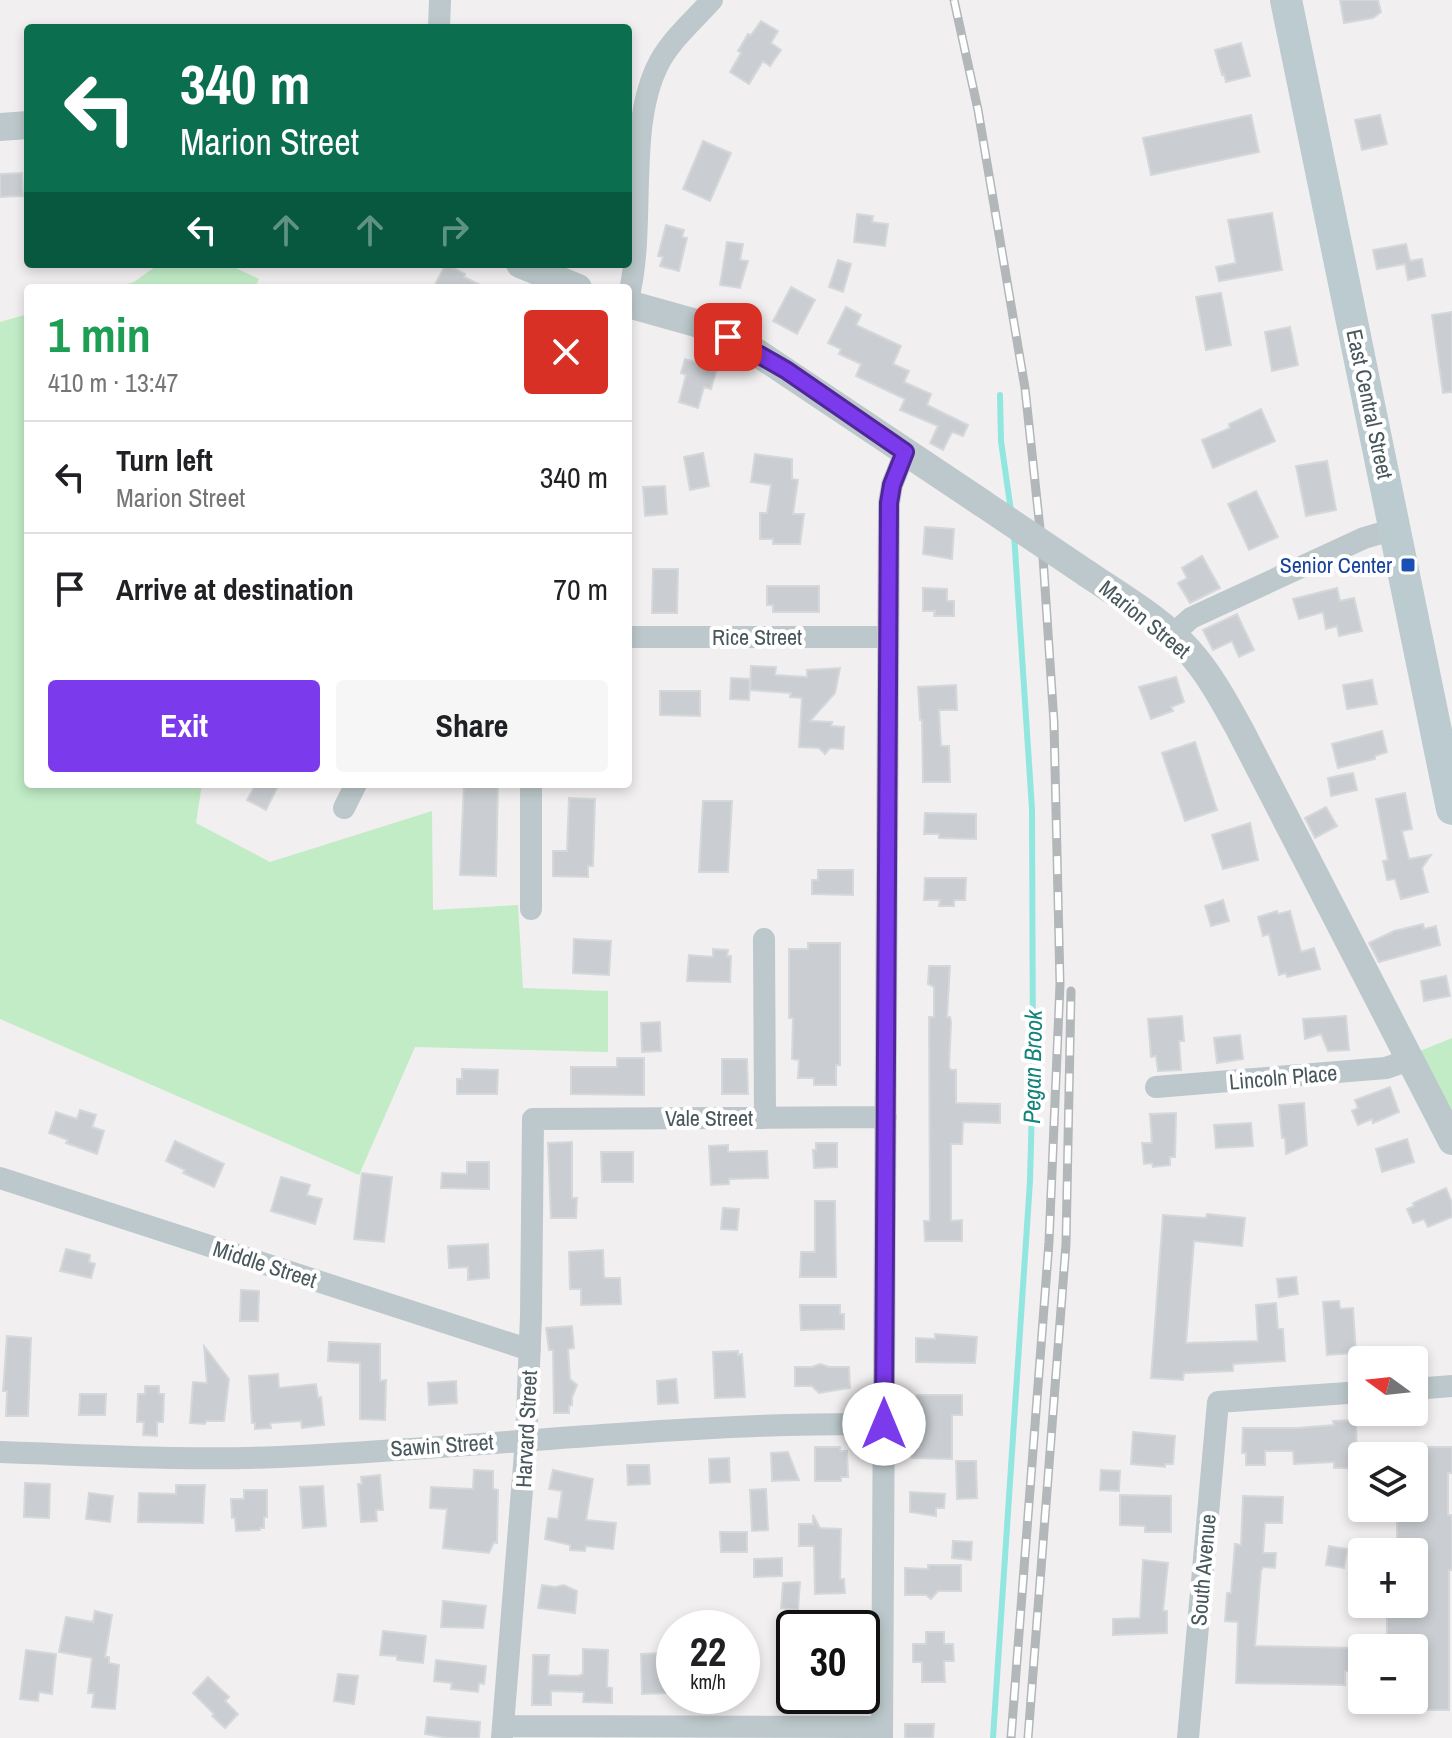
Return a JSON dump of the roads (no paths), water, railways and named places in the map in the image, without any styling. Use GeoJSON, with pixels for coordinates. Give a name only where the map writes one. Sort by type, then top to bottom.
{"type":"FeatureCollection","features":[{"type":"Feature","properties":{"kind":"main road","name":"East Central Street"},"geometry":{"type":"LineString","coordinates":[[1286,0],[1452,809]]}},
{"type":"Feature","properties":{"kind":"street"},"geometry":{"type":"LineString","coordinates":[[439,24],[440,0]]}},
{"type":"Feature","properties":{"kind":"street"},"geometry":{"type":"LineString","coordinates":[[631,284],[642,128],[650,86],[668,47],[712,0]]}},
{"type":"Feature","properties":{"kind":"street"},"geometry":{"type":"LineString","coordinates":[[0,127],[24,125]]}},
{"type":"Feature","properties":{"kind":"street"},"geometry":{"type":"LineString","coordinates":[[530,268],[568,284]]}},
{"type":"Feature","properties":{"kind":"street","name":"Marion Street"},"geometry":{"type":"LineString","coordinates":[[632,303],[696,323],[786,370],[1089,575],[1172,635],[1201,665],[1233,716],[1452,1141]]}},
{"type":"Feature","properties":{"kind":"street"},"geometry":{"type":"LineString","coordinates":[[503,1732],[882,1733],[889,503],[892,485],[905,452]]}},
{"type":"Feature","properties":{"kind":"street"},"geometry":{"type":"LineString","coordinates":[[1172,635],[1191,618],[1364,538],[1395,529]]}},
{"type":"Feature","properties":{"kind":"street","name":"Rice Street"},"geometry":{"type":"LineString","coordinates":[[632,637],[887,637]]}},
{"type":"Feature","properties":{"kind":"street"},"geometry":{"type":"LineString","coordinates":[[344,808],[354,788]]}},
{"type":"Feature","properties":{"kind":"street"},"geometry":{"type":"LineString","coordinates":[[531,788],[531,909]]}},
{"type":"Feature","properties":{"kind":"street"},"geometry":{"type":"LineString","coordinates":[[764,939],[765,1118]]}},
{"type":"Feature","properties":{"kind":"street","name":"Lincoln Place"},"geometry":{"type":"LineString","coordinates":[[1156,1087],[1386,1068],[1409,1060]]}},
{"type":"Feature","properties":{"kind":"street","name":"Vale Street"},"geometry":{"type":"LineString","coordinates":[[533,1119],[886,1117]]}},
{"type":"Feature","properties":{"kind":"street","name":"Harvard Street"},"geometry":{"type":"LineString","coordinates":[[503,1732],[526,1440],[533,1119]]}},
{"type":"Feature","properties":{"kind":"street","name":"Middle Street"},"geometry":{"type":"LineString","coordinates":[[0,1178],[530,1350]]}},
{"type":"Feature","properties":{"kind":"street"},"geometry":{"type":"LineString","coordinates":[[1428,1388],[1452,1386]]}},
{"type":"Feature","properties":{"kind":"street","name":"South Avenue"},"geometry":{"type":"LineString","coordinates":[[1188,1738],[1218,1402],[1348,1393]]}},
{"type":"Feature","properties":{"kind":"street","name":"Sawin Street"},"geometry":{"type":"LineString","coordinates":[[0,1452],[257,1457],[823,1424],[884,1424]]}},
{"type":"Feature","properties":{"kind":"waterway","name":"Pegan Brook"},"geometry":{"type":"LineString","coordinates":[[1000,395],[1001,441],[1011,511]]}},
{"type":"Feature","properties":{"kind":"waterway","name":"Pegan Brook"},"geometry":{"type":"LineString","coordinates":[[993,1738],[1030,1181],[1033,1067],[1032,809],[1014,534]]}},
{"type":"Feature","properties":{"kind":"railway"},"geometry":{"type":"LineString","coordinates":[[954,0],[978,110],[1025,388],[1043,557],[1054,723],[1060,984],[1049,1242],[1011,1738]]}},
{"type":"Feature","properties":{"kind":"railway"},"geometry":{"type":"LineString","coordinates":[[1028,1738],[1066,1244],[1071,991]]}},
{"type":"Feature","properties":{"kind":"place","name":"Senior Center"},"geometry":{"type":"Point","coordinates":[1408,565]}}]}
